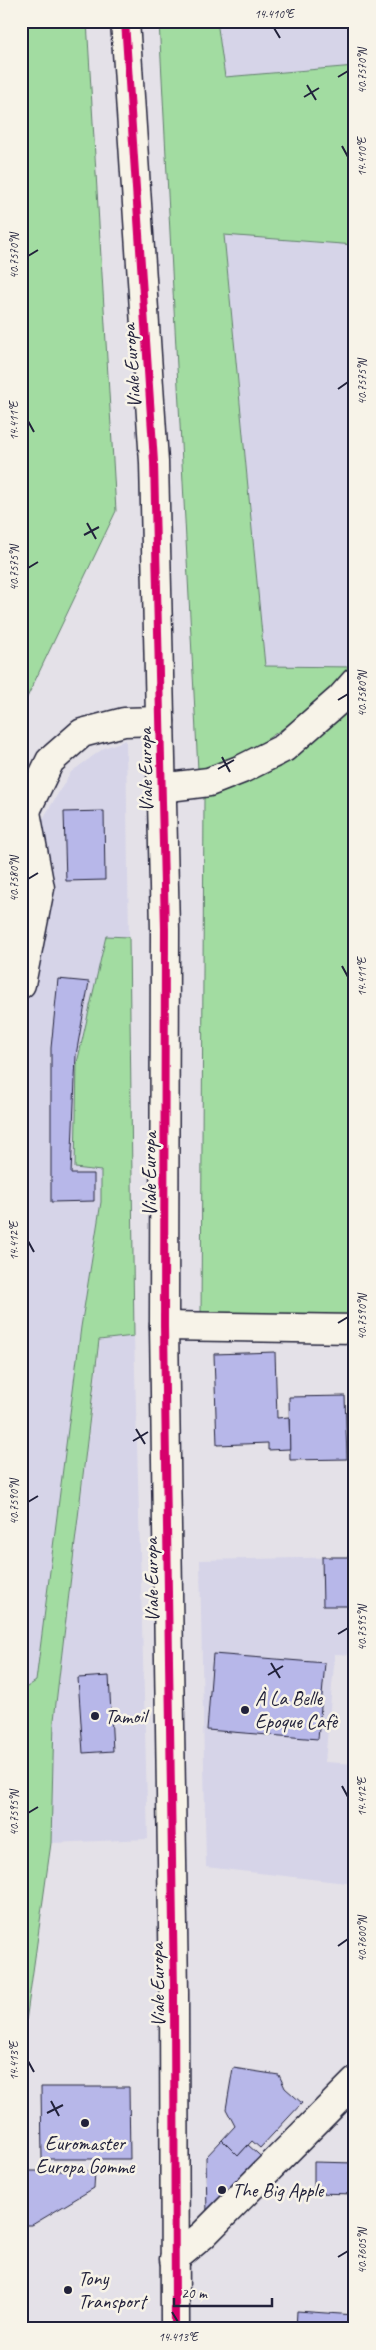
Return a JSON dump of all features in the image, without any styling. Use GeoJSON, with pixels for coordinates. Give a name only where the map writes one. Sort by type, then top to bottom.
{"type":"FeatureCollection","features":[{"type":"Feature","properties":{"kind":"street","name":"Viale Europa"},"geometry":{"type":"LineString","coordinates":[[124,21],[154,462],[162,788],[165,958],[164,1326],[174,1994],[175,2329]]}},
{"type":"Feature","properties":{"kind":"street"},"geometry":{"type":"LineString","coordinates":[[162,788],[209,782],[242,769],[284,748],[340,698],[355,682]]}},
{"type":"Feature","properties":{"kind":"street"},"geometry":{"type":"LineString","coordinates":[[21,984],[40,888],[24,816],[50,761],[82,733],[124,722],[160,721]]}},
{"type":"Feature","properties":{"kind":"street"},"geometry":{"type":"LineString","coordinates":[[164,1326],[355,1329]]}},
{"type":"Feature","properties":{"kind":"street"},"geometry":{"type":"LineString","coordinates":[[174,2259],[222,2216],[355,2082]]}},
{"type":"Feature","properties":{"kind":"shaded area"},"geometry":{"type":"Polygon","coordinates":[[[217,21],[355,21],[355,66],[225,77],[217,21]]]}},
{"type":"Feature","properties":{"kind":"shaded area"},"geometry":{"type":"Polygon","coordinates":[[[224,234],[355,245],[355,667],[265,667],[224,234]]]}},
{"type":"Feature","properties":{"kind":"shaded area"},"geometry":{"type":"Polygon","coordinates":[[[126,740],[129,937],[106,936],[77,1063],[75,1168],[102,1171],[101,1202],[81,1327],[36,1682],[21,1691],[21,866],[29,842],[71,772],[104,748],[126,740]]]}},
{"type":"Feature","properties":{"kind":"shaded area"},"geometry":{"type":"Polygon","coordinates":[[[134,1336],[148,1839],[51,1843],[54,1720],[100,1340],[134,1336]]]}},
{"type":"Feature","properties":{"kind":"shaded area"},"geometry":{"type":"Polygon","coordinates":[[[355,1557],[355,1655],[335,1654],[325,1762],[355,1764],[355,1884],[206,1867],[200,1560],[355,1557]]]}},
{"type":"Feature","properties":{"kind":"green space"},"geometry":{"type":"Polygon","coordinates":[[[26,21],[87,21],[116,511],[21,710],[21,39],[26,21]]]}},
{"type":"Feature","properties":{"kind":"green space"},"geometry":{"type":"Polygon","coordinates":[[[159,21],[217,21],[225,77],[355,66],[355,245],[224,235],[265,666],[355,667],[355,670],[300,717],[248,752],[198,770],[159,21]]]}},
{"type":"Feature","properties":{"kind":"green space"},"geometry":{"type":"Polygon","coordinates":[[[355,704],[355,1320],[201,1318],[204,798],[283,766],[355,704]]]}},
{"type":"Feature","properties":{"kind":"green space"},"geometry":{"type":"Polygon","coordinates":[[[106,936],[129,937],[134,1336],[99,1340],[54,1720],[51,1843],[21,2057],[21,1691],[36,1681],[81,1327],[101,1202],[101,1171],[75,1168],[77,1063],[106,936]]]}},
{"type":"Feature","properties":{"kind":"building"},"geometry":{"type":"Polygon","coordinates":[[[104,811],[105,880],[66,881],[64,812],[104,811]]]}},
{"type":"Feature","properties":{"kind":"building"},"geometry":{"type":"Polygon","coordinates":[[[58,979],[89,982],[76,1055],[71,1174],[94,1174],[94,1201],[51,1202],[51,1048],[58,979]]]}},
{"type":"Feature","properties":{"kind":"building"},"geometry":{"type":"Polygon","coordinates":[[[275,1352],[277,1418],[289,1417],[290,1449],[268,1450],[268,1443],[217,1445],[214,1354],[275,1352]]]}},
{"type":"Feature","properties":{"kind":"building"},"geometry":{"type":"Polygon","coordinates":[[[345,1396],[347,1459],[290,1460],[289,1397],[345,1396]]]}},
{"type":"Feature","properties":{"kind":"building"},"geometry":{"type":"Polygon","coordinates":[[[322,1557],[355,1557],[355,1606],[323,1606],[322,1557]]]}},
{"type":"Feature","properties":{"kind":"building"},"geometry":{"type":"Polygon","coordinates":[[[213,1654],[325,1663],[318,1739],[207,1730],[213,1654]]]}},
{"type":"Feature","properties":{"kind":"building"},"geometry":{"type":"Polygon","coordinates":[[[109,1676],[113,1751],[83,1753],[78,1678],[109,1676]]]}},
{"type":"Feature","properties":{"kind":"building"},"geometry":{"type":"Polygon","coordinates":[[[233,2068],[279,2075],[285,2088],[302,2103],[260,2148],[252,2141],[238,2156],[222,2140],[235,2126],[226,2109],[233,2068]]]}},
{"type":"Feature","properties":{"kind":"building","name":"Euromaster Europa Gomme"},"geometry":{"type":"Polygon","coordinates":[[[41,2087],[129,2087],[130,2159],[42,2159],[41,2087]]]}},
{"type":"Feature","properties":{"kind":"building","name":"The Big Apple"},"geometry":{"type":"Polygon","coordinates":[[[222,2140],[238,2156],[248,2145],[267,2162],[207,2217],[206,2157],[222,2140]]]}},
{"type":"Feature","properties":{"kind":"building"},"geometry":{"type":"Polygon","coordinates":[[[314,2162],[355,2163],[355,2194],[314,2193],[314,2162]]]}},
{"type":"Feature","properties":{"kind":"building"},"geometry":{"type":"Polygon","coordinates":[[[21,2171],[95,2171],[94,2188],[32,2225],[21,2225],[21,2171]]]}},
{"type":"Feature","properties":{"kind":"building"},"geometry":{"type":"Polygon","coordinates":[[[297,2311],[355,2315],[355,2329],[296,2329],[297,2311]]]}},
{"type":"Feature","properties":{"kind":"cycle path"},"geometry":{"type":"LineString","coordinates":[[125,21],[154,462],[165,929],[164,1326],[174,1993],[175,2329]]}},
{"type":"Feature","properties":{"kind":"place","name":"À La Belle Epoque Cafè"},"geometry":{"type":"Point","coordinates":[245,1710]}},
{"type":"Feature","properties":{"kind":"place","name":"Tamoil"},"geometry":{"type":"Point","coordinates":[95,1716]}},
{"type":"Feature","properties":{"kind":"place","name":"Euromaster Europa Gomme"},"geometry":{"type":"Point","coordinates":[85,2123]}},
{"type":"Feature","properties":{"kind":"place","name":"The Big Apple"},"geometry":{"type":"Point","coordinates":[222,2190]}},
{"type":"Feature","properties":{"kind":"place","name":"Tony Transport"},"geometry":{"type":"Point","coordinates":[68,2290]}}]}
